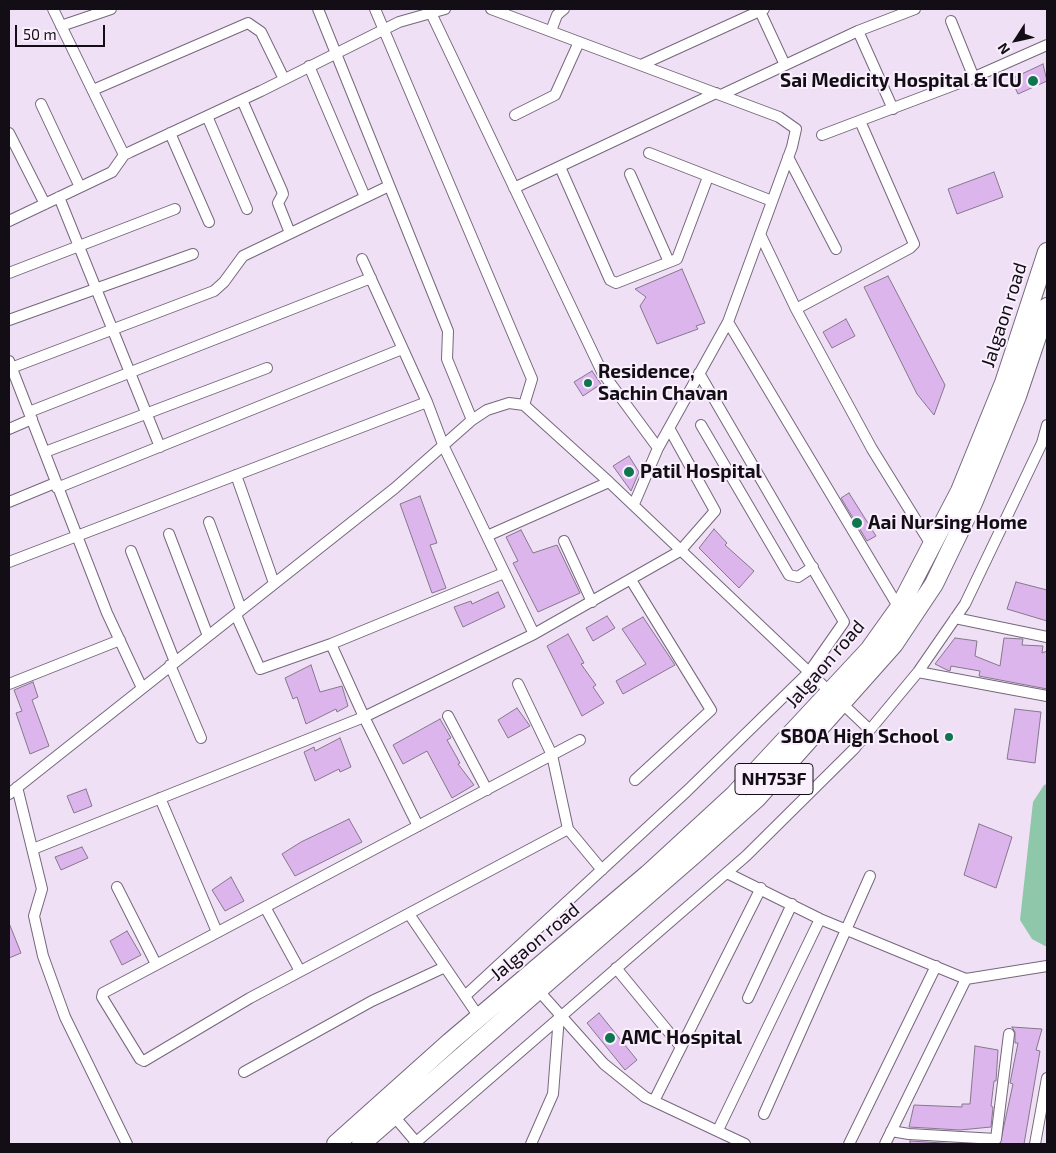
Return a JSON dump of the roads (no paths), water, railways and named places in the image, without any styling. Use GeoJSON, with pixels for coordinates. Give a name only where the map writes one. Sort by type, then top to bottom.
{"type":"FeatureCollection","features":[{"type":"Feature","properties":{"kind":"highway","name":"Jalgaon road"},"geometry":{"type":"LineString","coordinates":[[361,1144],[757,798],[836,697],[899,608],[960,491],[1004,383],[1047,252]]}},
{"type":"Feature","properties":{"kind":"highway","name":"Jalgaon road"},"geometry":{"type":"LineString","coordinates":[[336,1144],[479,1017],[648,874],[894,644],[934,584],[973,503],[1010,414],[1047,307]]}},
{"type":"Feature","properties":{"kind":"street"},"geometry":{"type":"LineString","coordinates":[[53,9],[124,155]]}},
{"type":"Feature","properties":{"kind":"street"},"geometry":{"type":"LineString","coordinates":[[62,26],[111,9]]}},
{"type":"Feature","properties":{"kind":"street"},"geometry":{"type":"LineString","coordinates":[[318,9],[448,331],[448,362],[472,420]]}},
{"type":"Feature","properties":{"kind":"street"},"geometry":{"type":"LineString","coordinates":[[375,9],[532,379],[524,405]]}},
{"type":"Feature","properties":{"kind":"street"},"geometry":{"type":"LineString","coordinates":[[9,221],[112,172],[124,155],[284,80],[399,22],[426,12],[445,9]]}},
{"type":"Feature","properties":{"kind":"street"},"geometry":{"type":"LineString","coordinates":[[491,9],[779,117],[796,129],[788,157],[728,322],[658,448],[634,504]]}},
{"type":"Feature","properties":{"kind":"street"},"geometry":{"type":"LineString","coordinates":[[551,31],[557,15],[564,9]]}},
{"type":"Feature","properties":{"kind":"street"},"geometry":{"type":"LineString","coordinates":[[641,65],[761,9],[785,65]]}},
{"type":"Feature","properties":{"kind":"street"},"geometry":{"type":"LineString","coordinates":[[514,188],[858,31],[915,9]]}},
{"type":"Feature","properties":{"kind":"street"},"geometry":{"type":"LineString","coordinates":[[426,12],[514,188],[602,372],[658,448]]}},
{"type":"Feature","properties":{"kind":"street"},"geometry":{"type":"LineString","coordinates":[[952,22],[974,78]]}},
{"type":"Feature","properties":{"kind":"street"},"geometry":{"type":"LineString","coordinates":[[93,90],[248,23],[260,32],[284,80]]}},
{"type":"Feature","properties":{"kind":"street"},"geometry":{"type":"LineString","coordinates":[[858,31],[893,109]]}},
{"type":"Feature","properties":{"kind":"street"},"geometry":{"type":"LineString","coordinates":[[515,115],[555,95],[579,42]]}},
{"type":"Feature","properties":{"kind":"street"},"geometry":{"type":"LineString","coordinates":[[822,135],[974,78],[1047,45]]}},
{"type":"Feature","properties":{"kind":"street"},"geometry":{"type":"LineString","coordinates":[[309,66],[365,197]]}},
{"type":"Feature","properties":{"kind":"street"},"geometry":{"type":"LineString","coordinates":[[242,100],[284,194],[278,203],[290,233]]}},
{"type":"Feature","properties":{"kind":"street"},"geometry":{"type":"LineString","coordinates":[[40,104],[80,187]]}},
{"type":"Feature","properties":{"kind":"street"},"geometry":{"type":"LineString","coordinates":[[207,116],[247,209]]}},
{"type":"Feature","properties":{"kind":"street"},"geometry":{"type":"LineString","coordinates":[[796,309],[910,248],[914,244],[860,121]]}},
{"type":"Feature","properties":{"kind":"street"},"geometry":{"type":"LineString","coordinates":[[9,133],[45,204]]}},
{"type":"Feature","properties":{"kind":"street"},"geometry":{"type":"LineString","coordinates":[[170,133],[209,222]]}},
{"type":"Feature","properties":{"kind":"street"},"geometry":{"type":"LineString","coordinates":[[649,153],[772,202]]}},
{"type":"Feature","properties":{"kind":"street"},"geometry":{"type":"LineString","coordinates":[[788,157],[836,250]]}},
{"type":"Feature","properties":{"kind":"street"},"geometry":{"type":"LineString","coordinates":[[560,167],[613,283],[669,262],[679,256],[708,177]]}},
{"type":"Feature","properties":{"kind":"street"},"geometry":{"type":"LineString","coordinates":[[630,174],[669,262]]}},
{"type":"Feature","properties":{"kind":"street"},"geometry":{"type":"LineString","coordinates":[[142,688],[56,486],[45,452],[10,364],[114,330],[214,291],[224,282],[243,256],[389,186]]}},
{"type":"Feature","properties":{"kind":"street"},"geometry":{"type":"LineString","coordinates":[[59,197],[160,447]]}},
{"type":"Feature","properties":{"kind":"street"},"geometry":{"type":"LineString","coordinates":[[9,274],[80,248],[176,209]]}},
{"type":"Feature","properties":{"kind":"street"},"geometry":{"type":"LineString","coordinates":[[760,234],[796,309],[872,449],[932,546]]}},
{"type":"Feature","properties":{"kind":"street"},"geometry":{"type":"LineString","coordinates":[[9,320],[193,254]]}},
{"type":"Feature","properties":{"kind":"street"},"geometry":{"type":"LineString","coordinates":[[362,259],[427,402],[444,447],[534,634]]}},
{"type":"Feature","properties":{"kind":"street"},"geometry":{"type":"LineString","coordinates":[[9,428],[30,415],[130,372],[371,278]]}},
{"type":"Feature","properties":{"kind":"street"},"geometry":{"type":"LineString","coordinates":[[728,322],[899,608]]}},
{"type":"Feature","properties":{"kind":"street"},"geometry":{"type":"LineString","coordinates":[[9,502],[160,447],[402,349]]}},
{"type":"Feature","properties":{"kind":"street"},"geometry":{"type":"LineString","coordinates":[[45,452],[267,368]]}},
{"type":"Feature","properties":{"kind":"street"},"geometry":{"type":"LineString","coordinates":[[465,996],[696,783],[809,672],[844,622],[699,373]]}},
{"type":"Feature","properties":{"kind":"street"},"geometry":{"type":"LineString","coordinates":[[9,562],[76,534],[427,402]]}},
{"type":"Feature","properties":{"kind":"street"},"geometry":{"type":"LineString","coordinates":[[127,1144],[64,1017],[52,984],[36,925],[35,910],[42,889],[33,849],[13,790],[444,447],[472,420],[496,406],[509,403],[524,405],[634,504],[680,551],[870,730]]}},
{"type":"Feature","properties":{"kind":"street"},"geometry":{"type":"LineString","coordinates":[[701,425],[789,575],[798,577],[813,567]]}},
{"type":"Feature","properties":{"kind":"street"},"geometry":{"type":"LineString","coordinates":[[393,1115],[415,1143],[559,1016],[727,873],[812,792],[870,730],[918,672],[965,604],[1042,443],[1047,425]]}},
{"type":"Feature","properties":{"kind":"street"},"geometry":{"type":"LineString","coordinates":[[33,849],[364,717],[534,634],[680,551],[715,511],[669,428]]}},
{"type":"Feature","properties":{"kind":"street"},"geometry":{"type":"LineString","coordinates":[[236,474],[274,583]]}},
{"type":"Feature","properties":{"kind":"street"},"geometry":{"type":"LineString","coordinates":[[487,536],[609,482]]}},
{"type":"Feature","properties":{"kind":"street"},"geometry":{"type":"LineString","coordinates":[[209,522],[238,612],[260,669],[332,644],[504,573]]}},
{"type":"Feature","properties":{"kind":"street"},"geometry":{"type":"LineString","coordinates":[[169,534],[208,636]]}},
{"type":"Feature","properties":{"kind":"street"},"geometry":{"type":"LineString","coordinates":[[564,541],[592,602]]}},
{"type":"Feature","properties":{"kind":"street"},"geometry":{"type":"LineString","coordinates":[[130,551],[201,738]]}},
{"type":"Feature","properties":{"kind":"street"},"geometry":{"type":"LineString","coordinates":[[631,580],[711,710],[635,780]]}},
{"type":"Feature","properties":{"kind":"street"},"geometry":{"type":"LineString","coordinates":[[955,618],[1047,637]]}},
{"type":"Feature","properties":{"kind":"street"},"geometry":{"type":"LineString","coordinates":[[9,684],[120,640]]}},
{"type":"Feature","properties":{"kind":"street"},"geometry":{"type":"LineString","coordinates":[[332,644],[364,717],[418,826]]}},
{"type":"Feature","properties":{"kind":"street"},"geometry":{"type":"LineString","coordinates":[[918,672],[1047,696]]}},
{"type":"Feature","properties":{"kind":"street"},"geometry":{"type":"LineString","coordinates":[[518,684],[552,755],[568,829],[602,870]]}},
{"type":"Feature","properties":{"kind":"street"},"geometry":{"type":"LineString","coordinates":[[448,716],[487,790]]}},
{"type":"Feature","properties":{"kind":"street"},"geometry":{"type":"LineString","coordinates":[[568,829],[300,972],[142,1061],[102,994],[580,740]]}},
{"type":"Feature","properties":{"kind":"street"},"geometry":{"type":"LineString","coordinates":[[160,798],[217,932]]}},
{"type":"Feature","properties":{"kind":"street"},"geometry":{"type":"LineString","coordinates":[[727,873],[761,888],[820,919],[966,979],[1047,966]]}},
{"type":"Feature","properties":{"kind":"street"},"geometry":{"type":"LineString","coordinates":[[764,1114],[870,876]]}},
{"type":"Feature","properties":{"kind":"street"},"geometry":{"type":"LineString","coordinates":[[117,887],[156,964]]}},
{"type":"Feature","properties":{"kind":"street"},"geometry":{"type":"LineString","coordinates":[[654,1101],[761,888]]}},
{"type":"Feature","properties":{"kind":"street"},"geometry":{"type":"LineString","coordinates":[[748,998],[792,904]]}},
{"type":"Feature","properties":{"kind":"street"},"geometry":{"type":"LineString","coordinates":[[264,907],[300,972]]}},
{"type":"Feature","properties":{"kind":"street"},"geometry":{"type":"LineString","coordinates":[[409,914],[479,1017]]}},
{"type":"Feature","properties":{"kind":"street"},"geometry":{"type":"LineString","coordinates":[[718,1130],[820,919]]}},
{"type":"Feature","properties":{"kind":"street"},"geometry":{"type":"LineString","coordinates":[[849,1144],[936,966]]}},
{"type":"Feature","properties":{"kind":"street"},"geometry":{"type":"LineString","coordinates":[[244,1072],[372,1000],[445,967]]}},
{"type":"Feature","properties":{"kind":"street"},"geometry":{"type":"LineString","coordinates":[[616,968],[681,1048]]}},
{"type":"Feature","properties":{"kind":"street"},"geometry":{"type":"LineString","coordinates":[[885,1144],[966,979]]}},
{"type":"Feature","properties":{"kind":"street"},"geometry":{"type":"LineString","coordinates":[[538,990],[559,1016],[604,1064],[645,1097],[745,1144]]}},
{"type":"Feature","properties":{"kind":"street"},"geometry":{"type":"LineString","coordinates":[[531,1144],[553,1094],[559,1016]]}},
{"type":"Feature","properties":{"kind":"street"},"geometry":{"type":"LineString","coordinates":[[891,1131],[909,1134],[996,1139],[1010,1034]]}},
{"type":"Feature","properties":{"kind":"street"},"geometry":{"type":"LineString","coordinates":[[1036,1144],[1047,1082]]}},
{"type":"Feature","properties":{"kind":"place","name":"Sai Medicity Hospital & ICU"},"geometry":{"type":"Point","coordinates":[1033,81]}},
{"type":"Feature","properties":{"kind":"place","name":"Residence, Sachin Chavan"},"geometry":{"type":"Point","coordinates":[588,383]}},
{"type":"Feature","properties":{"kind":"place","name":"Patil Hospital"},"geometry":{"type":"Point","coordinates":[629,472]}},
{"type":"Feature","properties":{"kind":"place","name":"Aai Nursing Home"},"geometry":{"type":"Point","coordinates":[857,523]}},
{"type":"Feature","properties":{"kind":"place","name":"SBOA High School"},"geometry":{"type":"Point","coordinates":[949,737]}},
{"type":"Feature","properties":{"kind":"place","name":"AMC Hospital"},"geometry":{"type":"Point","coordinates":[610,1038]}}]}
